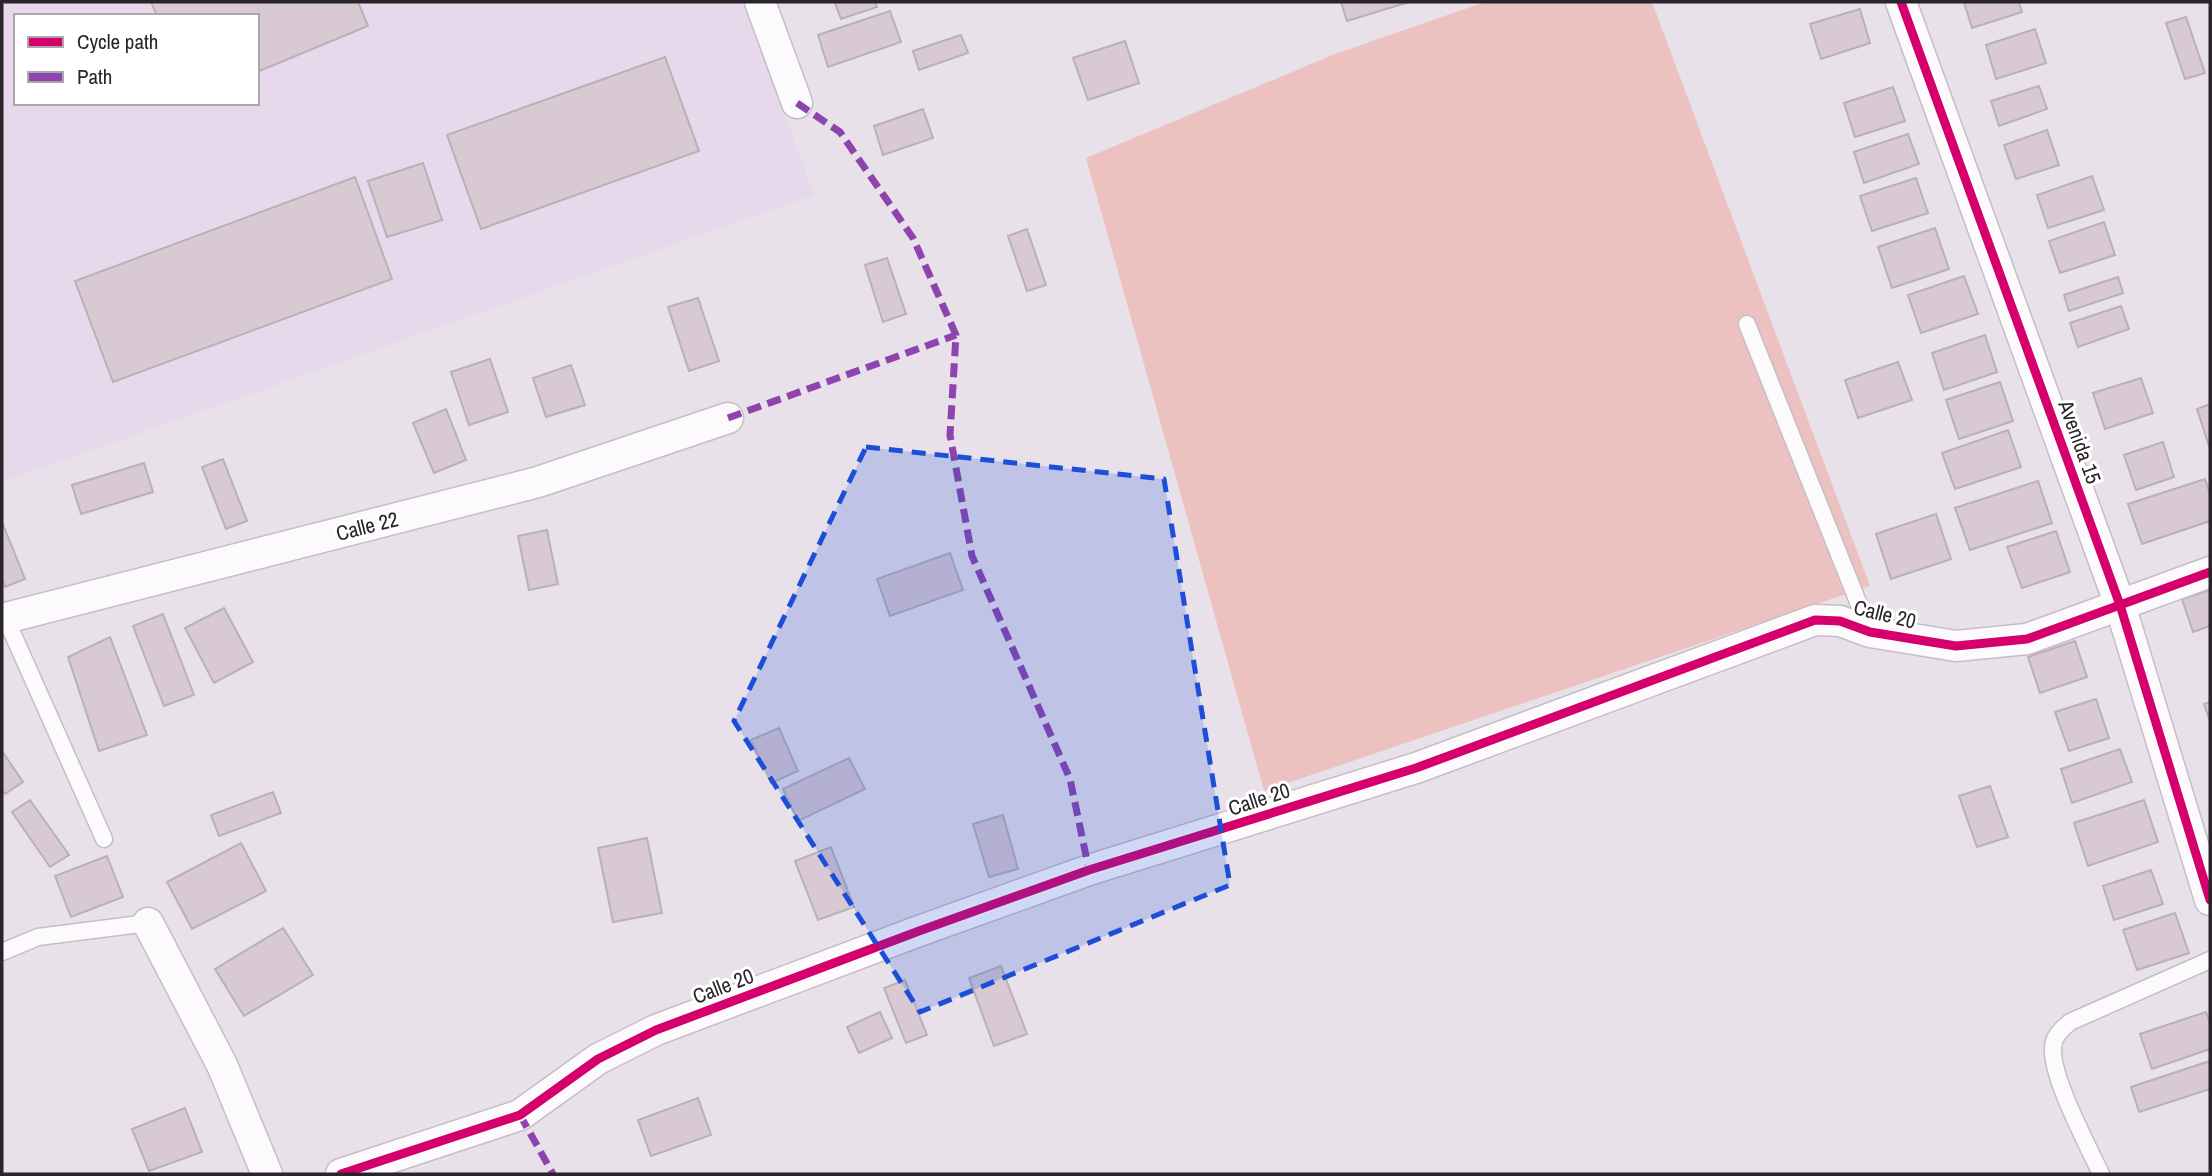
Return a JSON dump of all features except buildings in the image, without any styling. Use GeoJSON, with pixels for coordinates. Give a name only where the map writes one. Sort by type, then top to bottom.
{"type":"FeatureCollection","features":[{"type":"Feature","properties":{"kind":"street"},"geometry":{"type":"LineString","coordinates":[[760,2],[797,103]]}},
{"type":"Feature","properties":{"kind":"street","name":"Avenida 15"},"geometry":{"type":"LineString","coordinates":[[1901,2],[2120,605],[2210,900]]}},
{"type":"Feature","properties":{"kind":"street","name":"Calle 22"},"geometry":{"type":"LineString","coordinates":[[4,619],[538,482],[728,418]]}},
{"type":"Feature","properties":{"kind":"street","name":"Calle 20"},"geometry":{"type":"LineString","coordinates":[[341,1174],[520,1115],[598,1059],[656,1030],[1089,870],[1416,768],[1815,620],[1840,621],[1870,632],[1956,646],[2027,639],[2210,572]]}},
{"type":"Feature","properties":{"kind":"street"},"geometry":{"type":"LineString","coordinates":[[148,923],[222,1065],[267,1174]]}},
{"type":"Feature","properties":{"kind":"lane"},"geometry":{"type":"LineString","coordinates":[[1747,324],[1870,632]]}},
{"type":"Feature","properties":{"kind":"lane"},"geometry":{"type":"LineString","coordinates":[[4,619],[104,839]]}},
{"type":"Feature","properties":{"kind":"lane"},"geometry":{"type":"LineString","coordinates":[[2,952],[38,937],[148,923]]}},
{"type":"Feature","properties":{"kind":"lane"},"geometry":{"type":"LineString","coordinates":[[2101,1174],[2058,1077],[2052,1047],[2058,1032],[2070,1022],[2210,960]]}},
{"type":"Feature","properties":{"kind":"highlighted area"},"geometry":{"type":"Polygon","coordinates":[[[866,447],[1164,479],[1230,885],[920,1012],[734,721],[866,447]]]}},
{"type":"Feature","properties":{"kind":"shaded area"},"geometry":{"type":"Polygon","coordinates":[[[2,2],[744,2],[814,195],[2,482],[2,2]]]}},
{"type":"Feature","properties":{"kind":"shaded area"},"geometry":{"type":"Polygon","coordinates":[[[1485,2],[1652,2],[1870,586],[1264,791],[1086,158],[1335,54],[1485,2]]]}},
{"type":"Feature","properties":{"kind":"marked path"},"geometry":{"type":"LineString","coordinates":[[797,103],[840,132],[913,238],[956,335],[950,435],[972,556],[1070,779],[1089,870]]}},
{"type":"Feature","properties":{"kind":"marked path"},"geometry":{"type":"LineString","coordinates":[[728,418],[956,335]]}},
{"type":"Feature","properties":{"kind":"marked path"},"geometry":{"type":"LineString","coordinates":[[520,1115],[553,1174]]}},
{"type":"Feature","properties":{"kind":"cycle path"},"geometry":{"type":"LineString","coordinates":[[1901,2],[2120,605],[2210,900]]}},
{"type":"Feature","properties":{"kind":"cycle path"},"geometry":{"type":"LineString","coordinates":[[341,1174],[520,1115],[598,1059],[656,1030],[919,931],[1089,870],[1416,768],[1815,620],[1840,621],[1870,632],[1956,646],[2027,639],[2210,572]]}}]}
